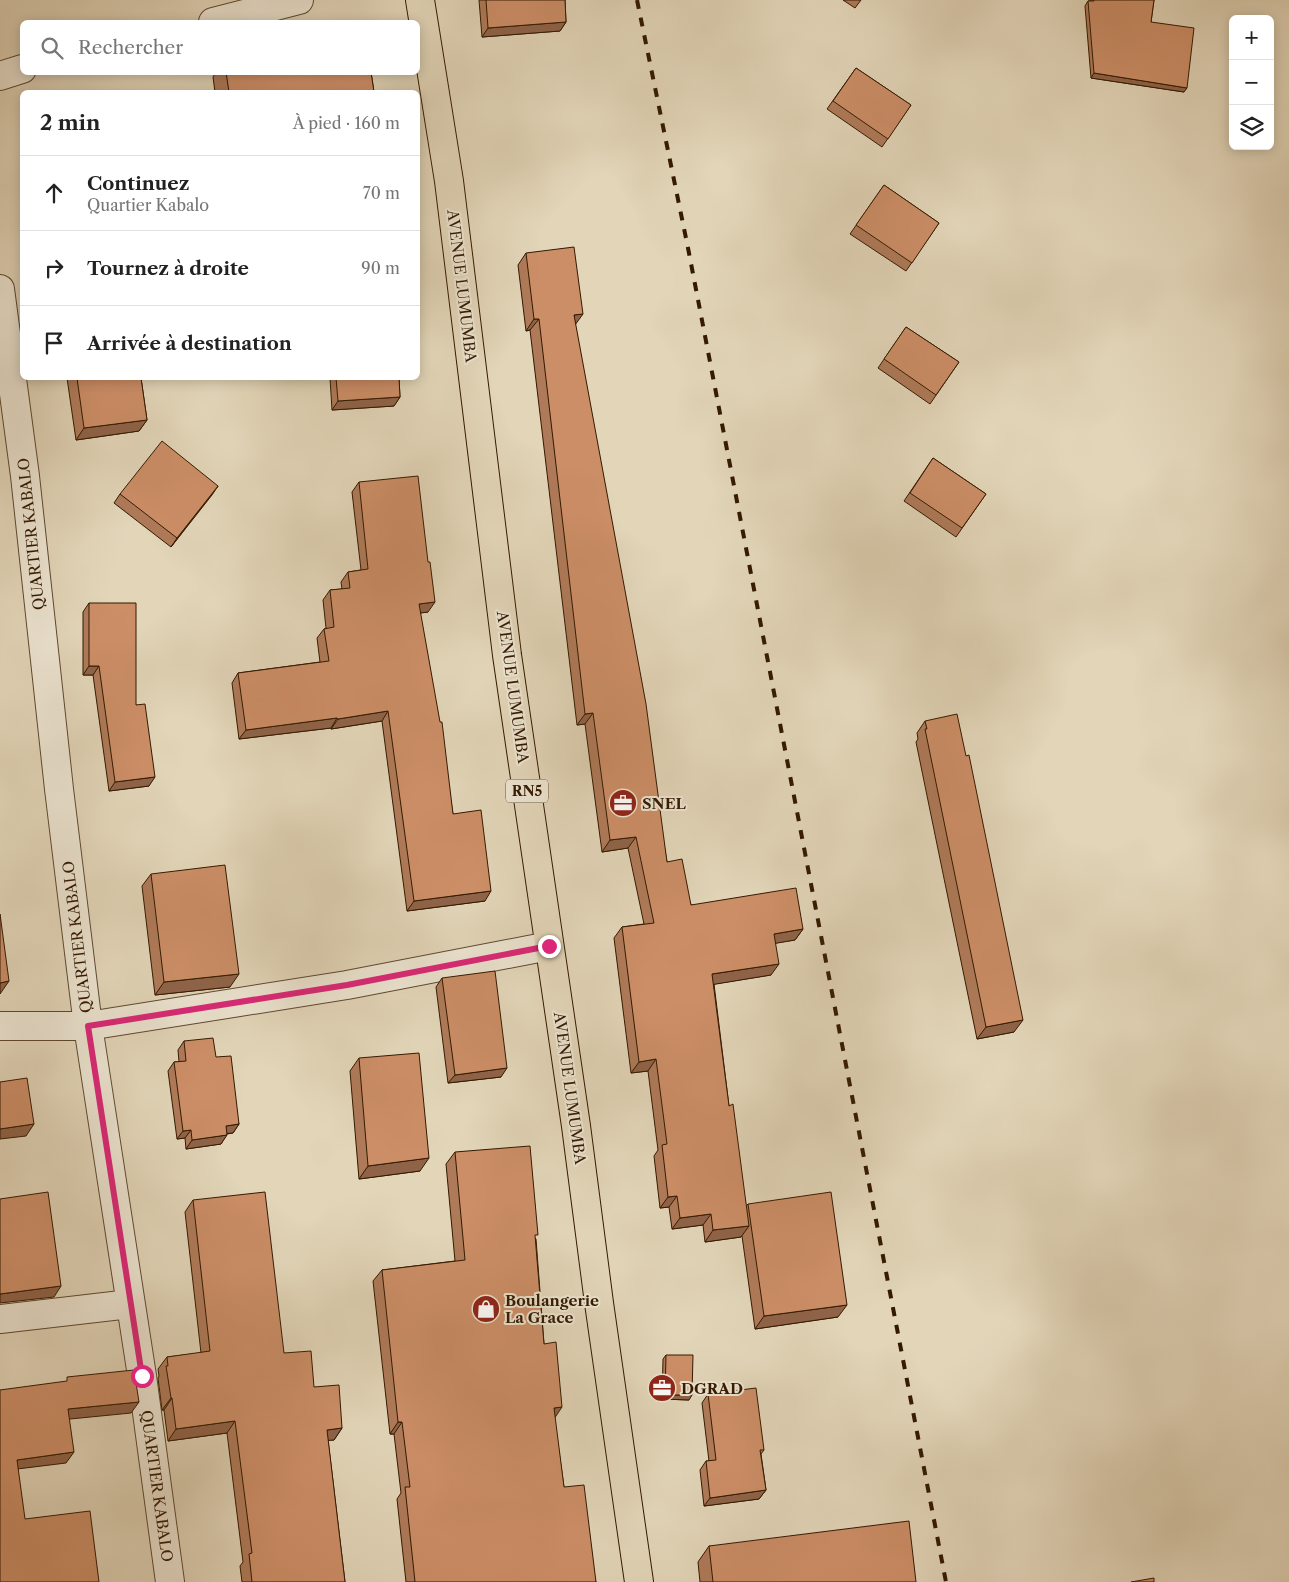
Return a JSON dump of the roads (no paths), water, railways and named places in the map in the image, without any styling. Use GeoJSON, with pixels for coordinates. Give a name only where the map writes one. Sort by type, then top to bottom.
{"type":"FeatureCollection","features":[{"type":"Feature","properties":{"kind":"highway","name":"AVENUE LUMUMBA"},"geometry":{"type":"LineString","coordinates":[[420,0],[449,181],[507,655],[639,1582]]}},
{"type":"Feature","properties":{"kind":"street"},"geometry":{"type":"LineString","coordinates":[[221,20],[298,0]]}},
{"type":"Feature","properties":{"kind":"street"},"geometry":{"type":"LineString","coordinates":[[0,76],[20,70]]}},
{"type":"Feature","properties":{"kind":"street","name":"QUARTIER KABALO"},"geometry":{"type":"LineString","coordinates":[[0,289],[25,476],[58,780],[88,1026],[170,1582]]}},
{"type":"Feature","properties":{"kind":"street"},"geometry":{"type":"LineString","coordinates":[[0,1026],[88,1026],[347,985],[549,946]]}},
{"type":"Feature","properties":{"kind":"street"},"geometry":{"type":"LineString","coordinates":[[0,1319],[130,1304]]}},
{"type":"Feature","properties":{"kind":"railway"},"geometry":{"type":"LineString","coordinates":[[637,0],[688,248],[946,1582]]}},
{"type":"Feature","properties":{"kind":"place","name":"SNEL"},"geometry":{"type":"Point","coordinates":[623,803]}},
{"type":"Feature","properties":{"kind":"place","name":"Boulangerie La Grace"},"geometry":{"type":"Point","coordinates":[486,1309]}},
{"type":"Feature","properties":{"kind":"place","name":"DGRAD"},"geometry":{"type":"Point","coordinates":[662,1388]}}]}
